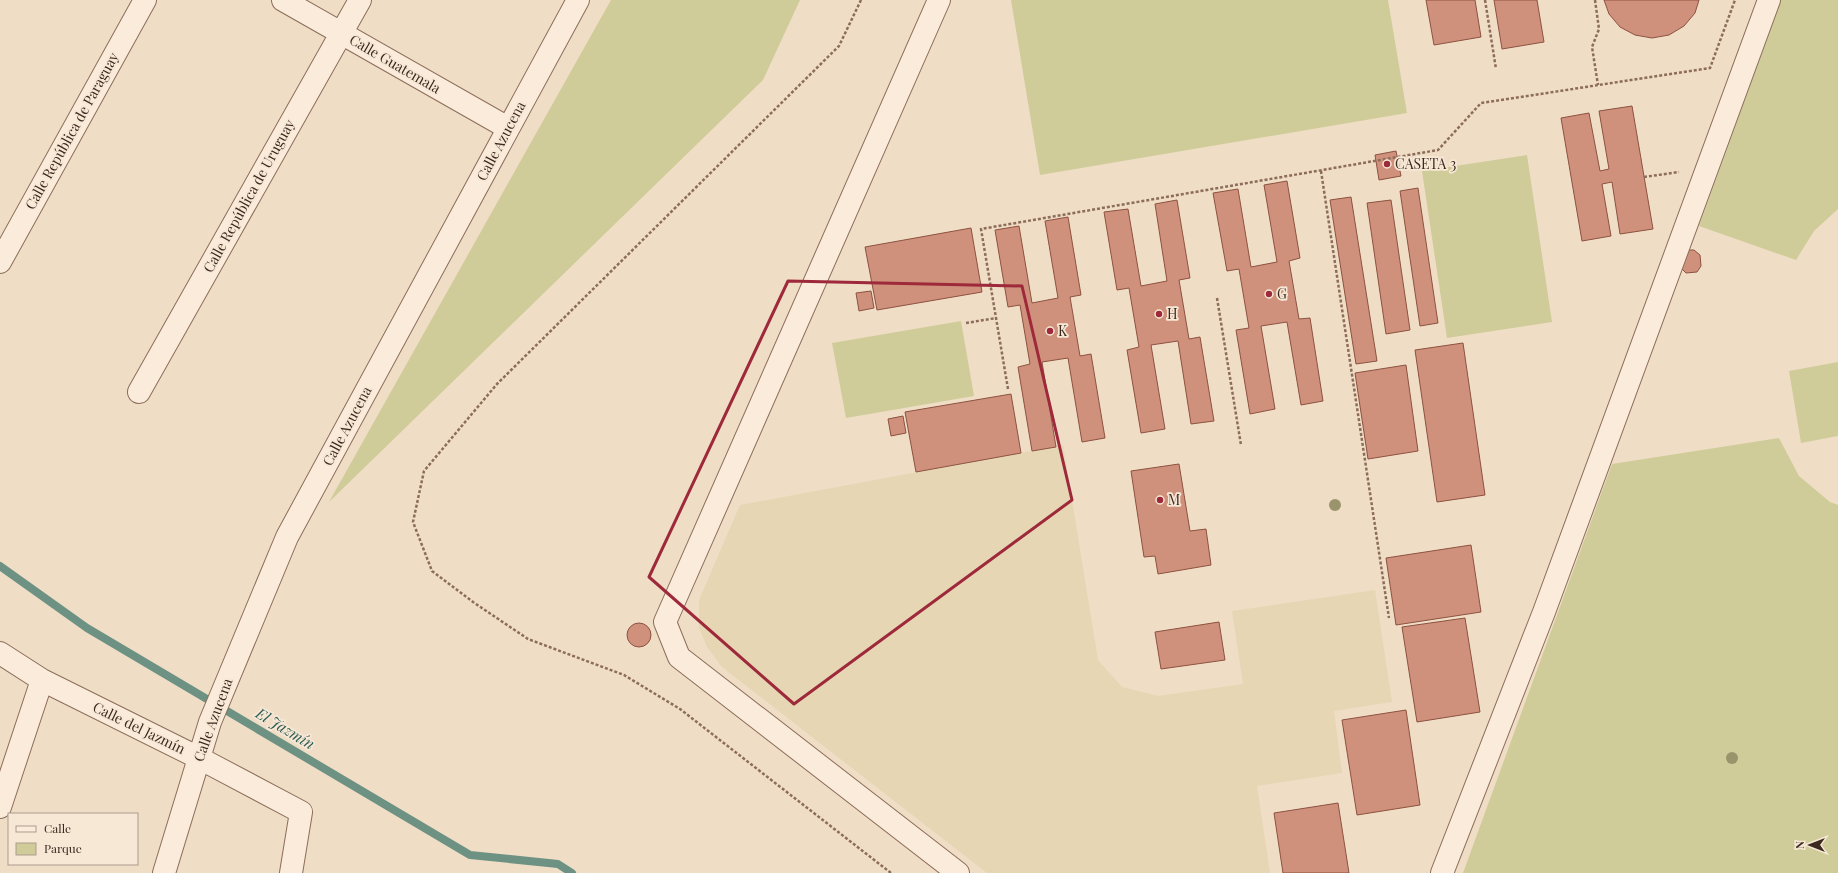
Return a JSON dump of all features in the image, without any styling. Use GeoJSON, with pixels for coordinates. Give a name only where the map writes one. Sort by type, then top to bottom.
{"type":"FeatureCollection","features":[{"type":"Feature","properties":{"kind":"street","name":"Calle República de Paraguay"},"geometry":{"type":"LineString","coordinates":[[0,262],[145,0]]}},
{"type":"Feature","properties":{"kind":"street","name":"Calle Guatemala"},"geometry":{"type":"LineString","coordinates":[[283,0],[508,128]]}},
{"type":"Feature","properties":{"kind":"street","name":"Calle República de Uruguay"},"geometry":{"type":"LineString","coordinates":[[139,392],[360,0]]}},
{"type":"Feature","properties":{"kind":"street","name":"Calle Azucena"},"geometry":{"type":"LineString","coordinates":[[164,873],[210,722],[287,537],[578,0]]}},
{"type":"Feature","properties":{"kind":"street"},"geometry":{"type":"LineString","coordinates":[[939,0],[665,622],[679,656],[958,873]]}},
{"type":"Feature","properties":{"kind":"street"},"geometry":{"type":"LineString","coordinates":[[1442,873],[1544,612],[1769,0]]}},
{"type":"Feature","properties":{"kind":"street","name":"Calle del Jazmín"},"geometry":{"type":"LineString","coordinates":[[0,653],[42,680],[199,758],[300,812],[291,873]]}},
{"type":"Feature","properties":{"kind":"street"},"geometry":{"type":"LineString","coordinates":[[0,808],[42,680]]}},
{"type":"Feature","properties":{"kind":"path"},"geometry":{"type":"LineString","coordinates":[[861,0],[839,46],[497,384],[424,471],[413,522],[432,571],[473,602],[528,639],[624,675],[680,709],[891,873]]}},
{"type":"Feature","properties":{"kind":"path"},"geometry":{"type":"LineString","coordinates":[[1485,0],[1496,69]]}},
{"type":"Feature","properties":{"kind":"path"},"geometry":{"type":"LineString","coordinates":[[1594,0],[1599,29],[1592,47],[1598,85]]}},
{"type":"Feature","properties":{"kind":"path"},"geometry":{"type":"LineString","coordinates":[[1008,389],[981,229],[1438,150],[1482,103],[1710,68],[1735,0]]}},
{"type":"Feature","properties":{"kind":"path"},"geometry":{"type":"LineString","coordinates":[[1321,171],[1389,618]]}},
{"type":"Feature","properties":{"kind":"path"},"geometry":{"type":"LineString","coordinates":[[1217,298],[1241,445]]}},
{"type":"Feature","properties":{"kind":"path"},"geometry":{"type":"LineString","coordinates":[[966,322],[996,318]]}},
{"type":"Feature","properties":{"kind":"highlighted area"},"geometry":{"type":"Polygon","coordinates":[[[788,281],[1022,286],[1072,500],[794,704],[649,577],[788,281]]]}},
{"type":"Feature","properties":{"kind":"shaded area"},"geometry":{"type":"Polygon","coordinates":[[[1063,445],[1098,660],[1122,687],[1158,696],[1243,684],[1232,611],[1375,590],[1392,702],[1334,711],[1342,773],[1257,786],[1270,873],[987,873],[722,667],[707,647],[699,628],[699,600],[740,505],[1063,445]]]}},
{"type":"Feature","properties":{"kind":"green space"},"geometry":{"type":"Polygon","coordinates":[[[611,0],[800,0],[763,80],[329,502],[611,0]]]}},
{"type":"Feature","properties":{"kind":"green space"},"geometry":{"type":"Polygon","coordinates":[[[1011,0],[1388,0],[1407,113],[1040,175],[1011,0]]]}},
{"type":"Feature","properties":{"kind":"green space"},"geometry":{"type":"Polygon","coordinates":[[[1781,0],[1838,0],[1838,209],[1814,231],[1796,260],[1699,226],[1781,0]]]}},
{"type":"Feature","properties":{"kind":"green space"},"geometry":{"type":"Polygon","coordinates":[[[1527,155],[1552,322],[1447,338],[1422,171],[1527,155]]]}},
{"type":"Feature","properties":{"kind":"green space"},"geometry":{"type":"Polygon","coordinates":[[[961,321],[974,396],[846,418],[832,343],[961,321]]]}},
{"type":"Feature","properties":{"kind":"green space"},"geometry":{"type":"Polygon","coordinates":[[[1838,362],[1838,436],[1801,443],[1789,371],[1838,362]]]}},
{"type":"Feature","properties":{"kind":"green space"},"geometry":{"type":"Polygon","coordinates":[[[1779,438],[1799,476],[1830,502],[1838,505],[1838,873],[1463,873],[1612,464],[1779,438]]]}},
{"type":"Feature","properties":{"kind":"building"},"geometry":{"type":"Polygon","coordinates":[[[1426,0],[1475,0],[1481,37],[1434,45],[1426,0]]]}},
{"type":"Feature","properties":{"kind":"building"},"geometry":{"type":"Polygon","coordinates":[[[1494,0],[1537,0],[1544,42],[1502,49],[1494,0]]]}},
{"type":"Feature","properties":{"kind":"building"},"geometry":{"type":"Polygon","coordinates":[[[1604,0],[1699,0],[1695,13],[1684,26],[1669,35],[1652,38],[1635,35],[1620,27],[1609,14],[1604,0]]]}},
{"type":"Feature","properties":{"kind":"building"},"geometry":{"type":"Polygon","coordinates":[[[1632,106],[1653,229],[1620,234],[1612,182],[1602,184],[1611,236],[1582,241],[1561,118],[1589,113],[1600,171],[1609,169],[1599,111],[1632,106]]]}},
{"type":"Feature","properties":{"kind":"building","name":"CASETA 3"},"geometry":{"type":"Polygon","coordinates":[[[1396,151],[1401,176],[1379,180],[1375,155],[1396,151]]]}},
{"type":"Feature","properties":{"kind":"building","name":"G"},"geometry":{"type":"Polygon","coordinates":[[[1287,181],[1300,258],[1289,261],[1299,319],[1310,318],[1323,401],[1301,405],[1287,322],[1261,326],[1275,409],[1250,414],[1236,330],[1249,328],[1239,269],[1227,271],[1213,193],[1238,189],[1251,267],[1277,262],[1264,185],[1287,181]]]}},
{"type":"Feature","properties":{"kind":"building"},"geometry":{"type":"Polygon","coordinates":[[[1418,188],[1438,323],[1420,326],[1400,191],[1418,188]]]}},
{"type":"Feature","properties":{"kind":"building"},"geometry":{"type":"Polygon","coordinates":[[[1351,197],[1377,361],[1356,364],[1330,200],[1351,197]]]}},
{"type":"Feature","properties":{"kind":"building","name":"H"},"geometry":{"type":"Polygon","coordinates":[[[1177,200],[1190,278],[1179,280],[1189,339],[1200,337],[1214,421],[1191,424],[1178,341],[1151,345],[1165,429],[1141,433],[1127,350],[1139,347],[1129,288],[1117,290],[1104,212],[1128,209],[1141,286],[1167,281],[1155,204],[1177,200]]]}},
{"type":"Feature","properties":{"kind":"building"},"geometry":{"type":"Polygon","coordinates":[[[1391,200],[1410,330],[1386,334],[1367,203],[1391,200]]]}},
{"type":"Feature","properties":{"kind":"building","name":"K"},"geometry":{"type":"Polygon","coordinates":[[[1068,217],[1081,295],[1070,297],[1080,356],[1091,354],[1105,438],[1082,442],[1068,358],[1042,362],[1056,447],[1032,451],[1018,367],[1030,364],[1020,305],[1008,307],[995,230],[1019,226],[1032,303],[1058,298],[1045,221],[1068,217]]]}},
{"type":"Feature","properties":{"kind":"building"},"geometry":{"type":"Polygon","coordinates":[[[971,228],[982,292],[877,310],[865,247],[971,228]]]}},
{"type":"Feature","properties":{"kind":"building"},"geometry":{"type":"Polygon","coordinates":[[[1686,250],[1694,250],[1700,255],[1701,266],[1697,272],[1686,273],[1680,267],[1686,250]]]}},
{"type":"Feature","properties":{"kind":"building"},"geometry":{"type":"Polygon","coordinates":[[[871,291],[874,308],[859,311],[856,293],[871,291]]]}},
{"type":"Feature","properties":{"kind":"building"},"geometry":{"type":"Polygon","coordinates":[[[1463,343],[1485,495],[1437,502],[1415,350],[1463,343]]]}},
{"type":"Feature","properties":{"kind":"building"},"geometry":{"type":"Polygon","coordinates":[[[1406,365],[1418,451],[1368,459],[1355,373],[1406,365]]]}},
{"type":"Feature","properties":{"kind":"building"},"geometry":{"type":"Polygon","coordinates":[[[1011,394],[1021,453],[916,472],[905,412],[1011,394]]]}},
{"type":"Feature","properties":{"kind":"building"},"geometry":{"type":"Polygon","coordinates":[[[903,416],[906,433],[891,436],[888,419],[903,416]]]}},
{"type":"Feature","properties":{"kind":"building","name":"M"},"geometry":{"type":"Polygon","coordinates":[[[1179,464],[1190,531],[1206,529],[1211,565],[1158,574],[1155,556],[1144,557],[1131,471],[1179,464]]]}},
{"type":"Feature","properties":{"kind":"building"},"geometry":{"type":"Polygon","coordinates":[[[1471,545],[1481,612],[1396,625],[1386,558],[1471,545]]]}},
{"type":"Feature","properties":{"kind":"building"},"geometry":{"type":"Polygon","coordinates":[[[1465,618],[1480,712],[1417,722],[1402,627],[1465,618]]]}},
{"type":"Feature","properties":{"kind":"building"},"geometry":{"type":"Polygon","coordinates":[[[1219,622],[1225,660],[1161,669],[1155,632],[1219,622]]]}},
{"type":"Feature","properties":{"kind":"building"},"geometry":{"type":"Polygon","coordinates":[[[639,623],[647,627],[651,635],[647,643],[639,647],[631,643],[627,635],[631,627],[639,623]]]}},
{"type":"Feature","properties":{"kind":"building"},"geometry":{"type":"Polygon","coordinates":[[[1406,710],[1420,805],[1357,815],[1342,720],[1406,710]]]}},
{"type":"Feature","properties":{"kind":"building"},"geometry":{"type":"Polygon","coordinates":[[[1338,803],[1349,873],[1283,873],[1274,813],[1338,803]]]}},
{"type":"Feature","properties":{"kind":"waterway","name":"El Jazmín"},"geometry":{"type":"LineString","coordinates":[[0,566],[87,628],[470,855],[558,864],[572,873]]}},
{"type":"Feature","properties":{"kind":"place","name":"CASETA 3"},"geometry":{"type":"Point","coordinates":[1387,164]}},
{"type":"Feature","properties":{"kind":"place","name":"G"},"geometry":{"type":"Point","coordinates":[1269,294]}},
{"type":"Feature","properties":{"kind":"place","name":"H"},"geometry":{"type":"Point","coordinates":[1159,314]}},
{"type":"Feature","properties":{"kind":"place","name":"K"},"geometry":{"type":"Point","coordinates":[1050,331]}},
{"type":"Feature","properties":{"kind":"place","name":"M"},"geometry":{"type":"Point","coordinates":[1160,500]}}]}
